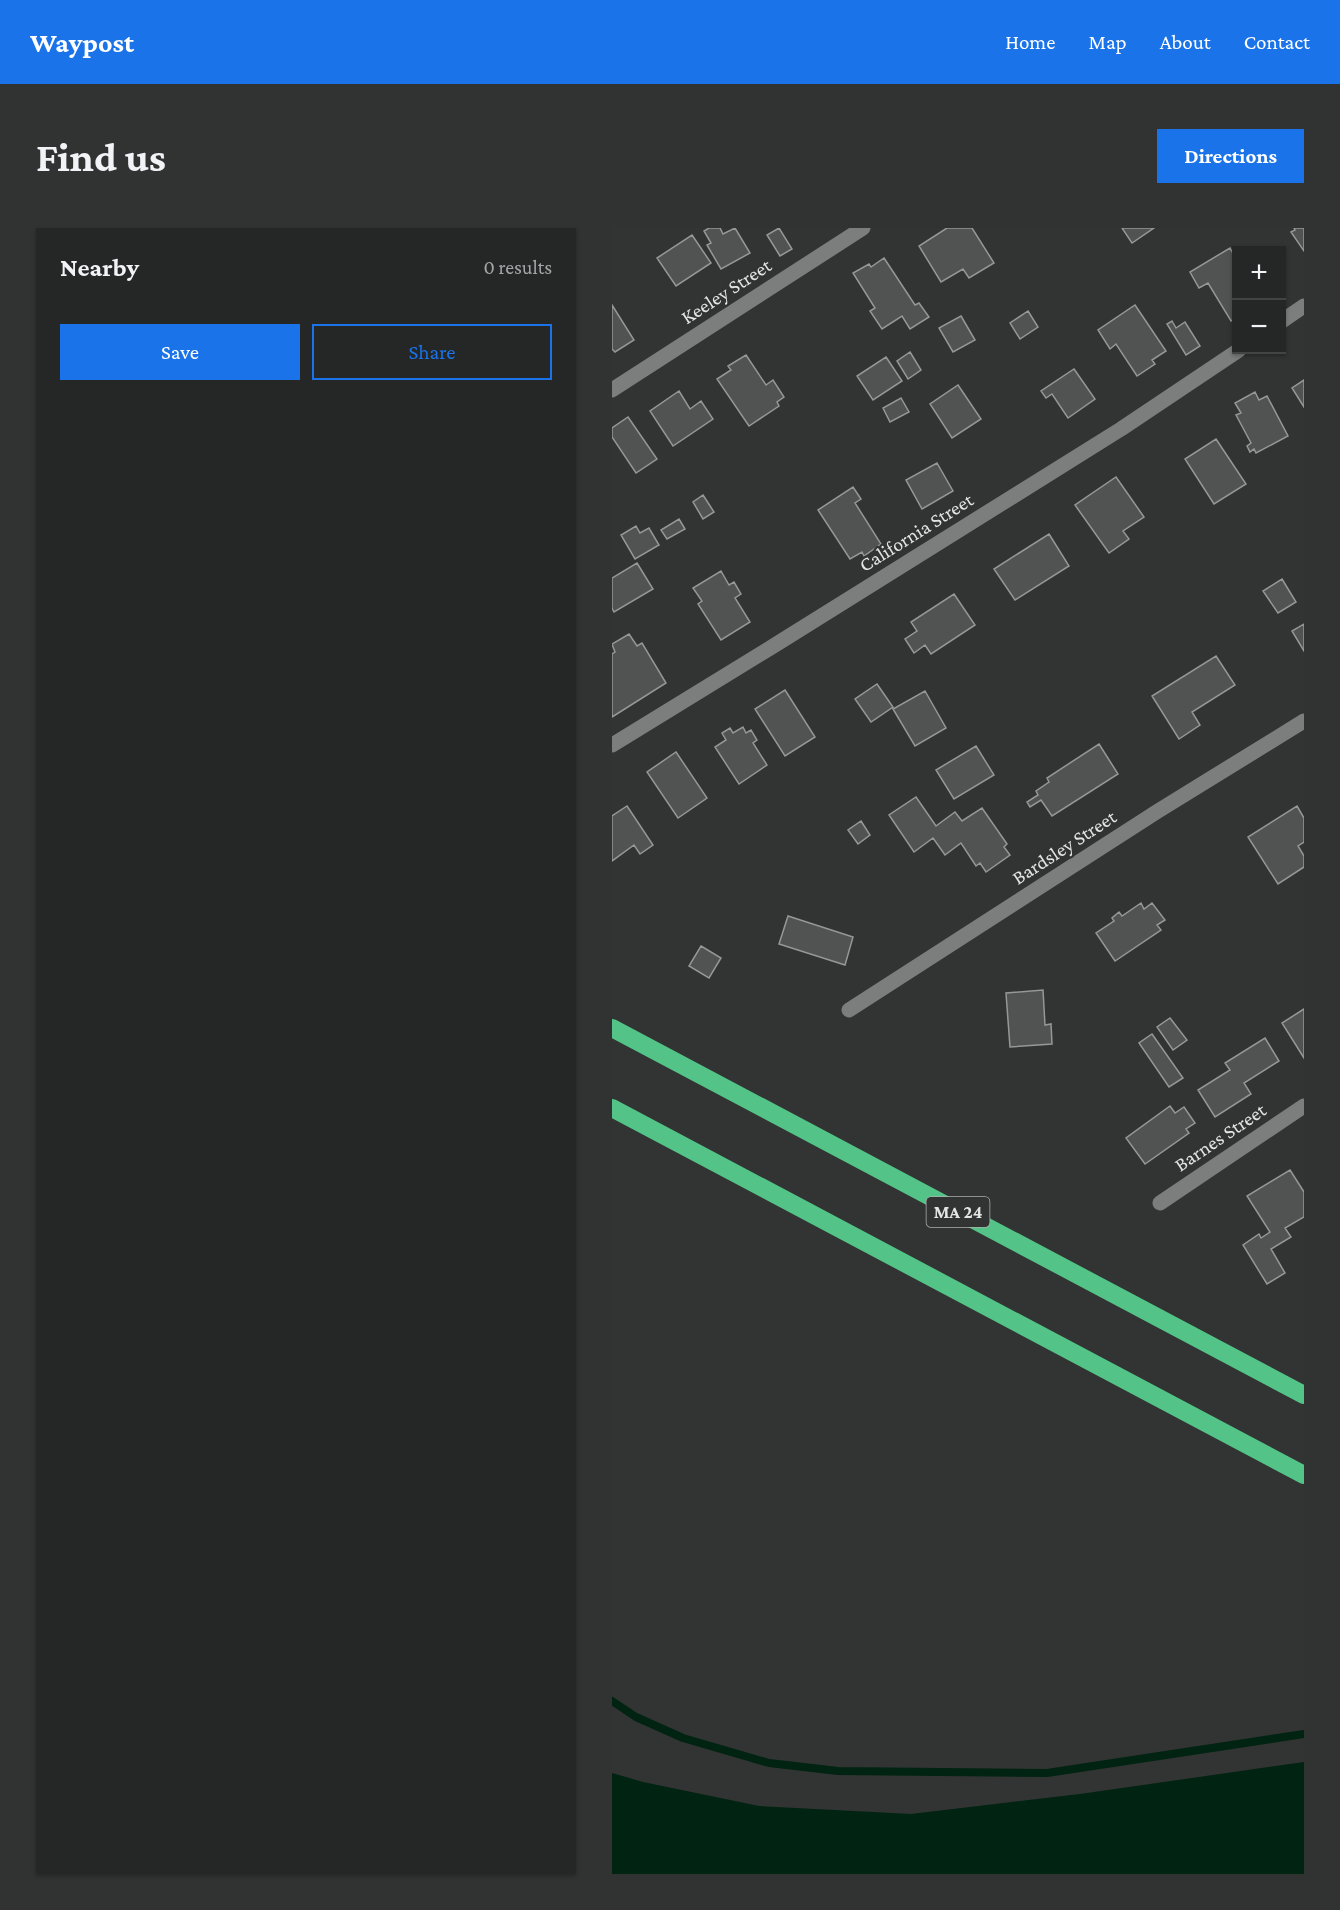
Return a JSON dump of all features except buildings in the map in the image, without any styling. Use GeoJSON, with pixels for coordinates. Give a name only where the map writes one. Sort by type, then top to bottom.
{"type":"FeatureCollection","features":[{"type":"Feature","properties":{"kind":"highway","name":"MA 24"},"geometry":{"type":"LineString","coordinates":[[612,1028],[1304,1395]]}},
{"type":"Feature","properties":{"kind":"highway"},"geometry":{"type":"LineString","coordinates":[[612,1108],[1304,1475]]}},
{"type":"Feature","properties":{"kind":"street","name":"Keeley Street"},"geometry":{"type":"LineString","coordinates":[[612,390],[862,228]]}},
{"type":"Feature","properties":{"kind":"street"},"geometry":{"type":"LineString","coordinates":[[1286,318],[1304,306]]}},
{"type":"Feature","properties":{"kind":"street","name":"California Street"},"geometry":{"type":"LineString","coordinates":[[612,745],[1121,429],[1233,354]]}},
{"type":"Feature","properties":{"kind":"street","name":"Bardsley Street"},"geometry":{"type":"LineString","coordinates":[[849,1010],[1158,811],[1304,721]]}},
{"type":"Feature","properties":{"kind":"street","name":"Barnes Street"},"geometry":{"type":"LineString","coordinates":[[1160,1203],[1304,1106]]}},
{"type":"Feature","properties":{"kind":"shaded area"},"geometry":{"type":"Polygon","coordinates":[[[1304,1762],[1304,1874],[612,1874],[612,1773],[643,1782],[759,1806],[911,1814],[1080,1794],[1304,1762]]]}},
{"type":"Feature","properties":{"kind":"waterway"},"geometry":{"type":"LineString","coordinates":[[612,1701],[636,1717],[683,1738],[769,1763],[838,1771],[1047,1773],[1304,1734]]}}]}
